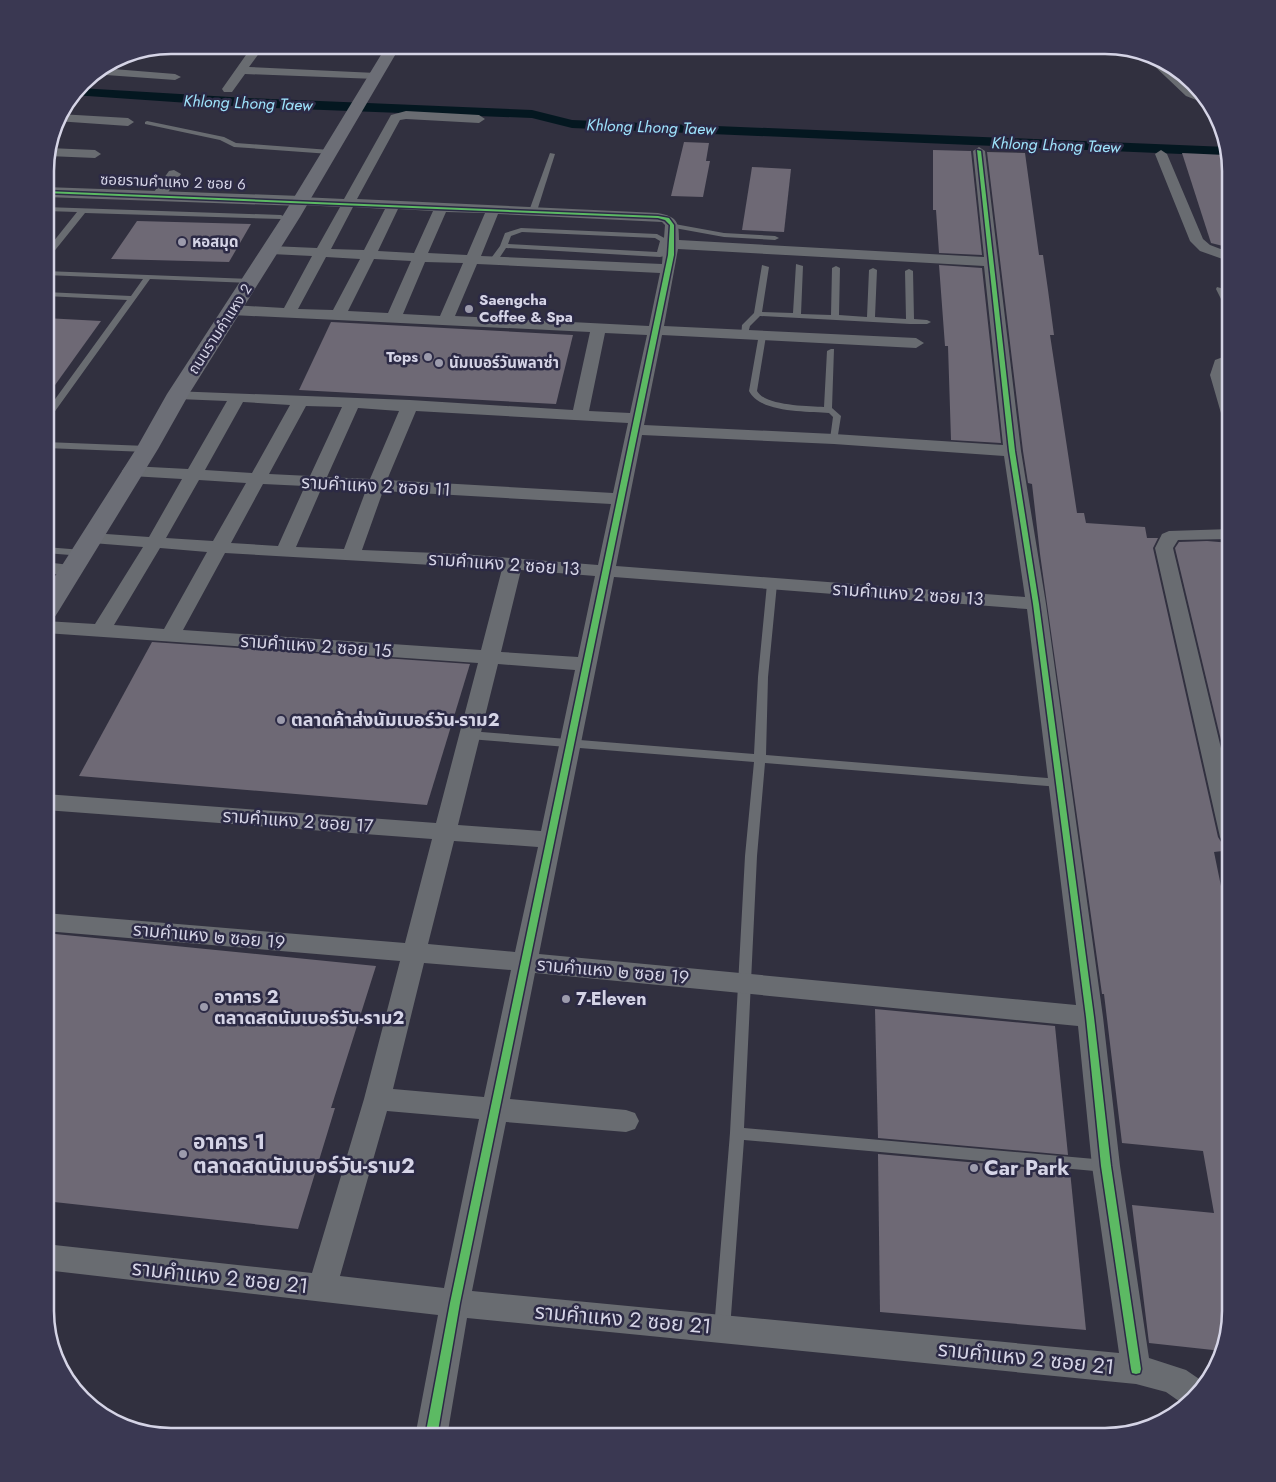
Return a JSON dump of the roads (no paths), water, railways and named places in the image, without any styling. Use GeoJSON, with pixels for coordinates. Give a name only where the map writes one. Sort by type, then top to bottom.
{"type":"FeatureCollection","features":[{"type":"Feature","properties":{"kind":"main road","name":"ถนนรามคำแหง 2"},"geometry":{"type":"LineString","coordinates":[[54,598],[131,471],[147,449],[178,394],[252,281],[291,211],[360,105],[389,54]]}},
{"type":"Feature","properties":{"kind":"street"},"geometry":{"type":"LineString","coordinates":[[228,89],[253,54]]}},
{"type":"Feature","properties":{"kind":"street"},"geometry":{"type":"LineString","coordinates":[[241,70],[376,76]]}},
{"type":"Feature","properties":{"kind":"street"},"geometry":{"type":"LineString","coordinates":[[1165,70],[1190,94],[1196,97]]}},
{"type":"Feature","properties":{"kind":"street"},"geometry":{"type":"LineString","coordinates":[[108,72],[174,77]]}},
{"type":"Feature","properties":{"kind":"street"},"geometry":{"type":"LineString","coordinates":[[289,312],[395,118],[406,114],[479,119]]}},
{"type":"Feature","properties":{"kind":"street"},"geometry":{"type":"LineString","coordinates":[[66,119],[128,122]]}},
{"type":"Feature","properties":{"kind":"street"},"geometry":{"type":"LineString","coordinates":[[979,151],[1012,451],[1036,604],[1090,1016],[1106,1166],[1136,1369]]}},
{"type":"Feature","properties":{"kind":"street"},"geometry":{"type":"LineString","coordinates":[[56,152],[95,154]]}},
{"type":"Feature","properties":{"kind":"street"},"geometry":{"type":"LineString","coordinates":[[1161,154],[1197,241],[1205,248],[1222,255]]}},
{"type":"Feature","properties":{"kind":"street"},"geometry":{"type":"LineString","coordinates":[[159,195],[174,174]]}},
{"type":"Feature","properties":{"kind":"street","name":"ซอยรามคำแหง 2 ซอย 6"},"geometry":{"type":"LineString","coordinates":[[54,192],[159,195],[291,211]]}},
{"type":"Feature","properties":{"kind":"street"},"geometry":{"type":"LineString","coordinates":[[291,211],[347,203],[658,217],[667,219],[668,250],[655,331],[455,1303],[433,1428]]}},
{"type":"Feature","properties":{"kind":"street"},"geometry":{"type":"LineString","coordinates":[[339,314],[393,206]]}},
{"type":"Feature","properties":{"kind":"street"},"geometry":{"type":"LineString","coordinates":[[394,316],[441,208]]}},
{"type":"Feature","properties":{"kind":"street"},"geometry":{"type":"LineString","coordinates":[[446,320],[493,210]]}},
{"type":"Feature","properties":{"kind":"street"},"geometry":{"type":"LineString","coordinates":[[270,250],[320,254],[493,261],[668,250],[992,262]]}},
{"type":"Feature","properties":{"kind":"street"},"geometry":{"type":"LineString","coordinates":[[232,310],[394,316],[655,331],[916,342]]}},
{"type":"Feature","properties":{"kind":"street"},"geometry":{"type":"LineString","coordinates":[[580,415],[599,327]]}},
{"type":"Feature","properties":{"kind":"street"},"geometry":{"type":"LineString","coordinates":[[1222,362],[1218,375],[1222,389]]}},
{"type":"Feature","properties":{"kind":"street"},"geometry":{"type":"LineString","coordinates":[[178,394],[580,415],[636,424],[1012,451]]}},
{"type":"Feature","properties":{"kind":"street"},"geometry":{"type":"LineString","coordinates":[[102,630],[238,397]]}},
{"type":"Feature","properties":{"kind":"street"},"geometry":{"type":"LineString","coordinates":[[170,635],[221,547],[301,400]]}},
{"type":"Feature","properties":{"kind":"street"},"geometry":{"type":"LineString","coordinates":[[284,552],[352,403]]}},
{"type":"Feature","properties":{"kind":"street"},"geometry":{"type":"LineString","coordinates":[[351,555],[376,487],[410,405]]}},
{"type":"Feature","properties":{"kind":"street","name":"รามคำแหง 2 ซอย 11"},"geometry":{"type":"LineString","coordinates":[[131,471],[376,487],[620,499]]}},
{"type":"Feature","properties":{"kind":"street"},"geometry":{"type":"LineString","coordinates":[[1222,534],[1175,535],[1168,538],[1164,548],[1222,798]]}},
{"type":"Feature","properties":{"kind":"street","name":"รามคำแหง 2 ซอย 13"},"geometry":{"type":"LineString","coordinates":[[54,565],[82,554],[155,542],[284,552],[513,564],[1036,604]]}},
{"type":"Feature","properties":{"kind":"street"},"geometry":{"type":"LineString","coordinates":[[322,1288],[376,1099],[513,564]]}},
{"type":"Feature","properties":{"kind":"street","name":"รามคำแหง 2 ซอย 15"},"geometry":{"type":"LineString","coordinates":[[54,628],[102,630],[586,664]]}},
{"type":"Feature","properties":{"kind":"street","name":"รามคำแหง 2 ซอย 17"},"geometry":{"type":"LineString","coordinates":[[54,803],[550,840]]}},
{"type":"Feature","properties":{"kind":"street","name":"รามคำแหง ๒ ซอย 19"},"geometry":{"type":"LineString","coordinates":[[54,923],[525,962],[1090,1016]]}},
{"type":"Feature","properties":{"kind":"street"},"geometry":{"type":"LineString","coordinates":[[376,1099],[626,1121]]}},
{"type":"Feature","properties":{"kind":"street","name":"รามคำแหง 2 ซอย 21"},"geometry":{"type":"LineString","coordinates":[[54,1258],[455,1303],[1136,1369],[1178,1380],[1191,1390]]}},
{"type":"Feature","properties":{"kind":"lane"},"geometry":{"type":"LineString","coordinates":[[147,123],[222,138],[234,145],[330,152]]}},
{"type":"Feature","properties":{"kind":"lane"},"geometry":{"type":"LineString","coordinates":[[533,212],[552,154]]}},
{"type":"Feature","properties":{"kind":"lane"},"geometry":{"type":"LineString","coordinates":[[54,209],[291,211]]}},
{"type":"Feature","properties":{"kind":"lane"},"geometry":{"type":"LineString","coordinates":[[54,246],[83,210]]}},
{"type":"Feature","properties":{"kind":"lane"},"geometry":{"type":"LineString","coordinates":[[493,261],[504,246],[508,235],[521,230],[657,236],[664,240],[668,250]]}},
{"type":"Feature","properties":{"kind":"lane"},"geometry":{"type":"LineString","coordinates":[[504,246],[668,250],[724,234],[775,238]]}},
{"type":"Feature","properties":{"kind":"lane"},"geometry":{"type":"LineString","coordinates":[[797,316],[799,266]]}},
{"type":"Feature","properties":{"kind":"lane"},"geometry":{"type":"LineString","coordinates":[[744,335],[746,325],[758,314],[765,267]]}},
{"type":"Feature","properties":{"kind":"lane"},"geometry":{"type":"LineString","coordinates":[[835,318],[836,268]]}},
{"type":"Feature","properties":{"kind":"lane"},"geometry":{"type":"LineString","coordinates":[[871,320],[873,270]]}},
{"type":"Feature","properties":{"kind":"lane"},"geometry":{"type":"LineString","coordinates":[[908,271],[910,322]]}},
{"type":"Feature","properties":{"kind":"lane"},"geometry":{"type":"LineString","coordinates":[[54,273],[252,281]]}},
{"type":"Feature","properties":{"kind":"lane"},"geometry":{"type":"LineString","coordinates":[[54,406],[148,277]]}},
{"type":"Feature","properties":{"kind":"lane"},"geometry":{"type":"LineString","coordinates":[[1220,289],[1222,293]]}},
{"type":"Feature","properties":{"kind":"lane"},"geometry":{"type":"LineString","coordinates":[[54,294],[132,298]]}},
{"type":"Feature","properties":{"kind":"lane"},"geometry":{"type":"LineString","coordinates":[[758,314],[927,322]]}},
{"type":"Feature","properties":{"kind":"lane"},"geometry":{"type":"LineString","coordinates":[[762,336],[753,390],[756,397],[769,404],[828,410],[837,416],[834,439]]}},
{"type":"Feature","properties":{"kind":"lane"},"geometry":{"type":"LineString","coordinates":[[828,410],[831,351]]}},
{"type":"Feature","properties":{"kind":"lane"},"geometry":{"type":"LineString","coordinates":[[54,444],[147,449]]}},
{"type":"Feature","properties":{"kind":"lane"},"geometry":{"type":"LineString","coordinates":[[54,551],[82,554]]}},
{"type":"Feature","properties":{"kind":"lane"},"geometry":{"type":"LineString","coordinates":[[722,1329],[737,1133],[751,856],[760,759],[763,677],[772,584]]}},
{"type":"Feature","properties":{"kind":"lane"},"geometry":{"type":"LineString","coordinates":[[469,735],[1060,783]]}},
{"type":"Feature","properties":{"kind":"lane"},"geometry":{"type":"LineString","coordinates":[[737,1133],[1106,1166]]}},
{"type":"Feature","properties":{"kind":"waterway","name":"Khlong Lhong Taew"},"geometry":{"type":"LineString","coordinates":[[84,93],[247,102],[532,114],[572,124],[1220,152]]}},
{"type":"Feature","properties":{"kind":"place","name":"หอสมุด"},"geometry":{"type":"Point","coordinates":[182,242]}},
{"type":"Feature","properties":{"kind":"place","name":"Saengcha Coffee & Spa"},"geometry":{"type":"Point","coordinates":[469,309]}},
{"type":"Feature","properties":{"kind":"place","name":"Tops"},"geometry":{"type":"Point","coordinates":[428,357]}},
{"type":"Feature","properties":{"kind":"place","name":"นัมเบอร์วันพลาซ่า"},"geometry":{"type":"Point","coordinates":[439,363]}},
{"type":"Feature","properties":{"kind":"place","name":"ตลาดค้าส่งนัมเบอร์วัน-ราม2"},"geometry":{"type":"Point","coordinates":[281,720]}},
{"type":"Feature","properties":{"kind":"place","name":"7-Eleven"},"geometry":{"type":"Point","coordinates":[566,999]}},
{"type":"Feature","properties":{"kind":"place","name":"อาคาร 2 ตลาดสดนัมเบอร์วัน-ราม2"},"geometry":{"type":"Point","coordinates":[204,1007]}},
{"type":"Feature","properties":{"kind":"place","name":"อาคาร 1 ตลาดสดนัมเบอร์วัน-ราม2"},"geometry":{"type":"Point","coordinates":[183,1154]}},
{"type":"Feature","properties":{"kind":"place","name":"Car Park"},"geometry":{"type":"Point","coordinates":[974,1168]}}]}
